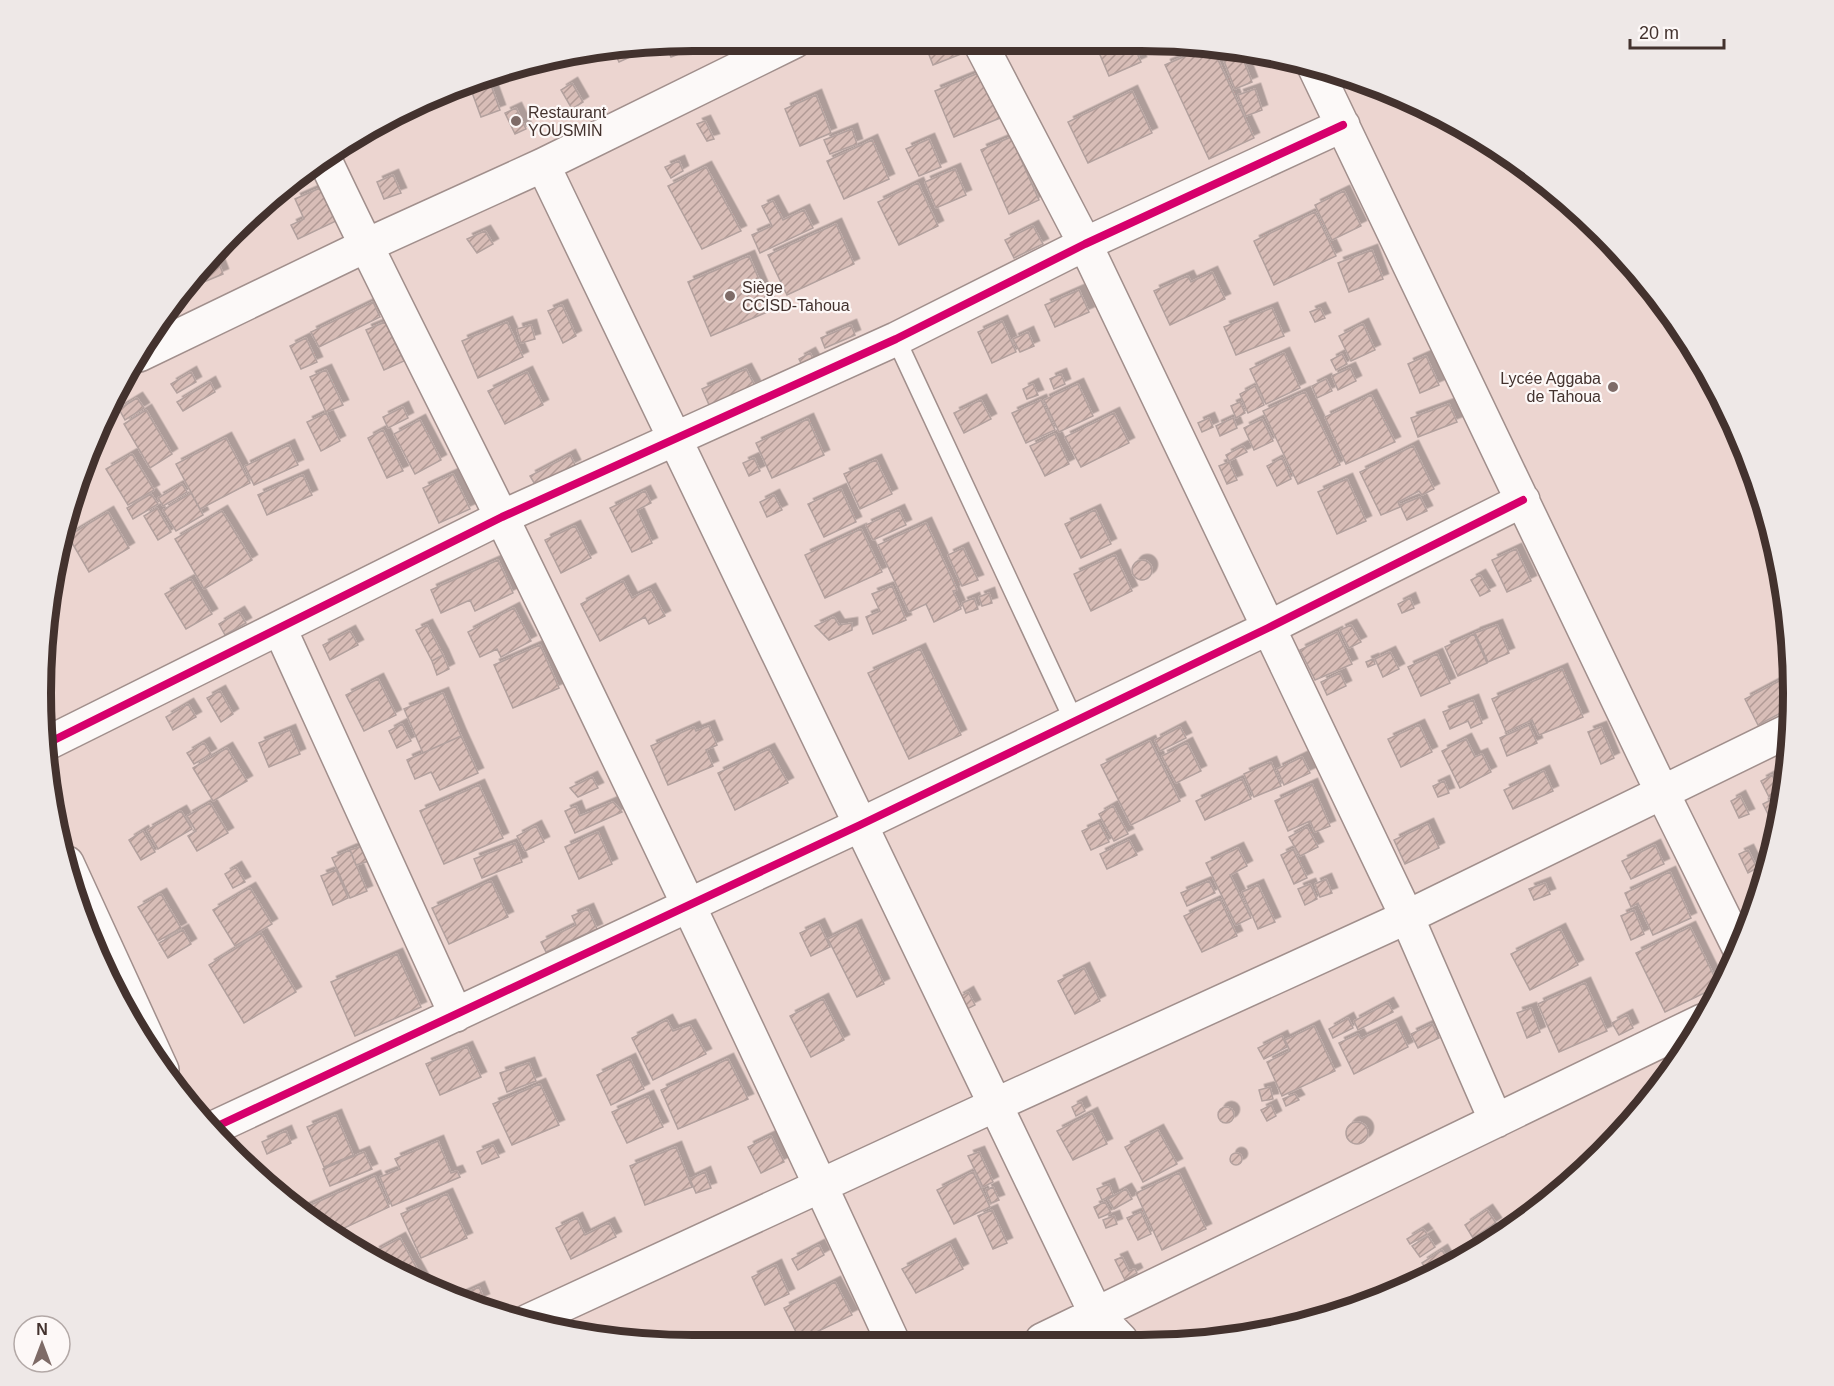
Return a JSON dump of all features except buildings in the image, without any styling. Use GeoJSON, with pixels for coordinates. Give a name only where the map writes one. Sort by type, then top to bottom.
{"type":"FeatureCollection","features":[{"type":"Feature","properties":{"kind":"street"},"geometry":{"type":"LineString","coordinates":[[151,349],[366,246],[543,165],[775,51]]}},
{"type":"Feature","properties":{"kind":"street"},"geometry":{"type":"LineString","coordinates":[[984,51],[1085,244],[1407,917],[1496,1121]]}},
{"type":"Feature","properties":{"kind":"street"},"geometry":{"type":"LineString","coordinates":[[1319,77],[1734,938]]}},
{"type":"Feature","properties":{"kind":"street"},"geometry":{"type":"LineString","coordinates":[[53,742],[502,517],[896,339],[1085,244],[1343,125]]}},
{"type":"Feature","properties":{"kind":"street"},"geometry":{"type":"LineString","coordinates":[[328,165],[690,904],[890,1335]]}},
{"type":"Feature","properties":{"kind":"street"},"geometry":{"type":"LineString","coordinates":[[543,165],[1096,1314],[1116,1335]]}},
{"type":"Feature","properties":{"kind":"street"},"geometry":{"type":"LineString","coordinates":[[219,1125],[860,825],[1268,628],[1522,500]]}},
{"type":"Feature","properties":{"kind":"street"},"geometry":{"type":"LineString","coordinates":[[280,629],[456,1015]]}},
{"type":"Feature","properties":{"kind":"street"},"geometry":{"type":"LineString","coordinates":[[539,1316],[1407,917],[1782,734]]}},
{"type":"Feature","properties":{"kind":"street"},"geometry":{"type":"LineString","coordinates":[[92,917],[132,1005]]}},
{"type":"Feature","properties":{"kind":"street"},"geometry":{"type":"LineString","coordinates":[[1052,1335],[1689,1027]]}},
{"type":"Feature","properties":{"kind":"lane"},"geometry":{"type":"LineString","coordinates":[[896,339],[1074,721]]}},
{"type":"Feature","properties":{"kind":"cycle path"},"geometry":{"type":"LineString","coordinates":[[53,741],[502,517],[896,339],[1085,244],[1343,125]]}},
{"type":"Feature","properties":{"kind":"cycle path"},"geometry":{"type":"LineString","coordinates":[[219,1125],[860,825],[1268,628],[1523,500]]}},
{"type":"Feature","properties":{"kind":"place","name":"Restaurant YOUSMIN"},"geometry":{"type":"Point","coordinates":[516,121]}},
{"type":"Feature","properties":{"kind":"place","name":"Siège CCISD-Tahoua"},"geometry":{"type":"Point","coordinates":[730,296]}},
{"type":"Feature","properties":{"kind":"place","name":"Lycée Aggaba de Tahoua"},"geometry":{"type":"Point","coordinates":[1613,387]}}]}
